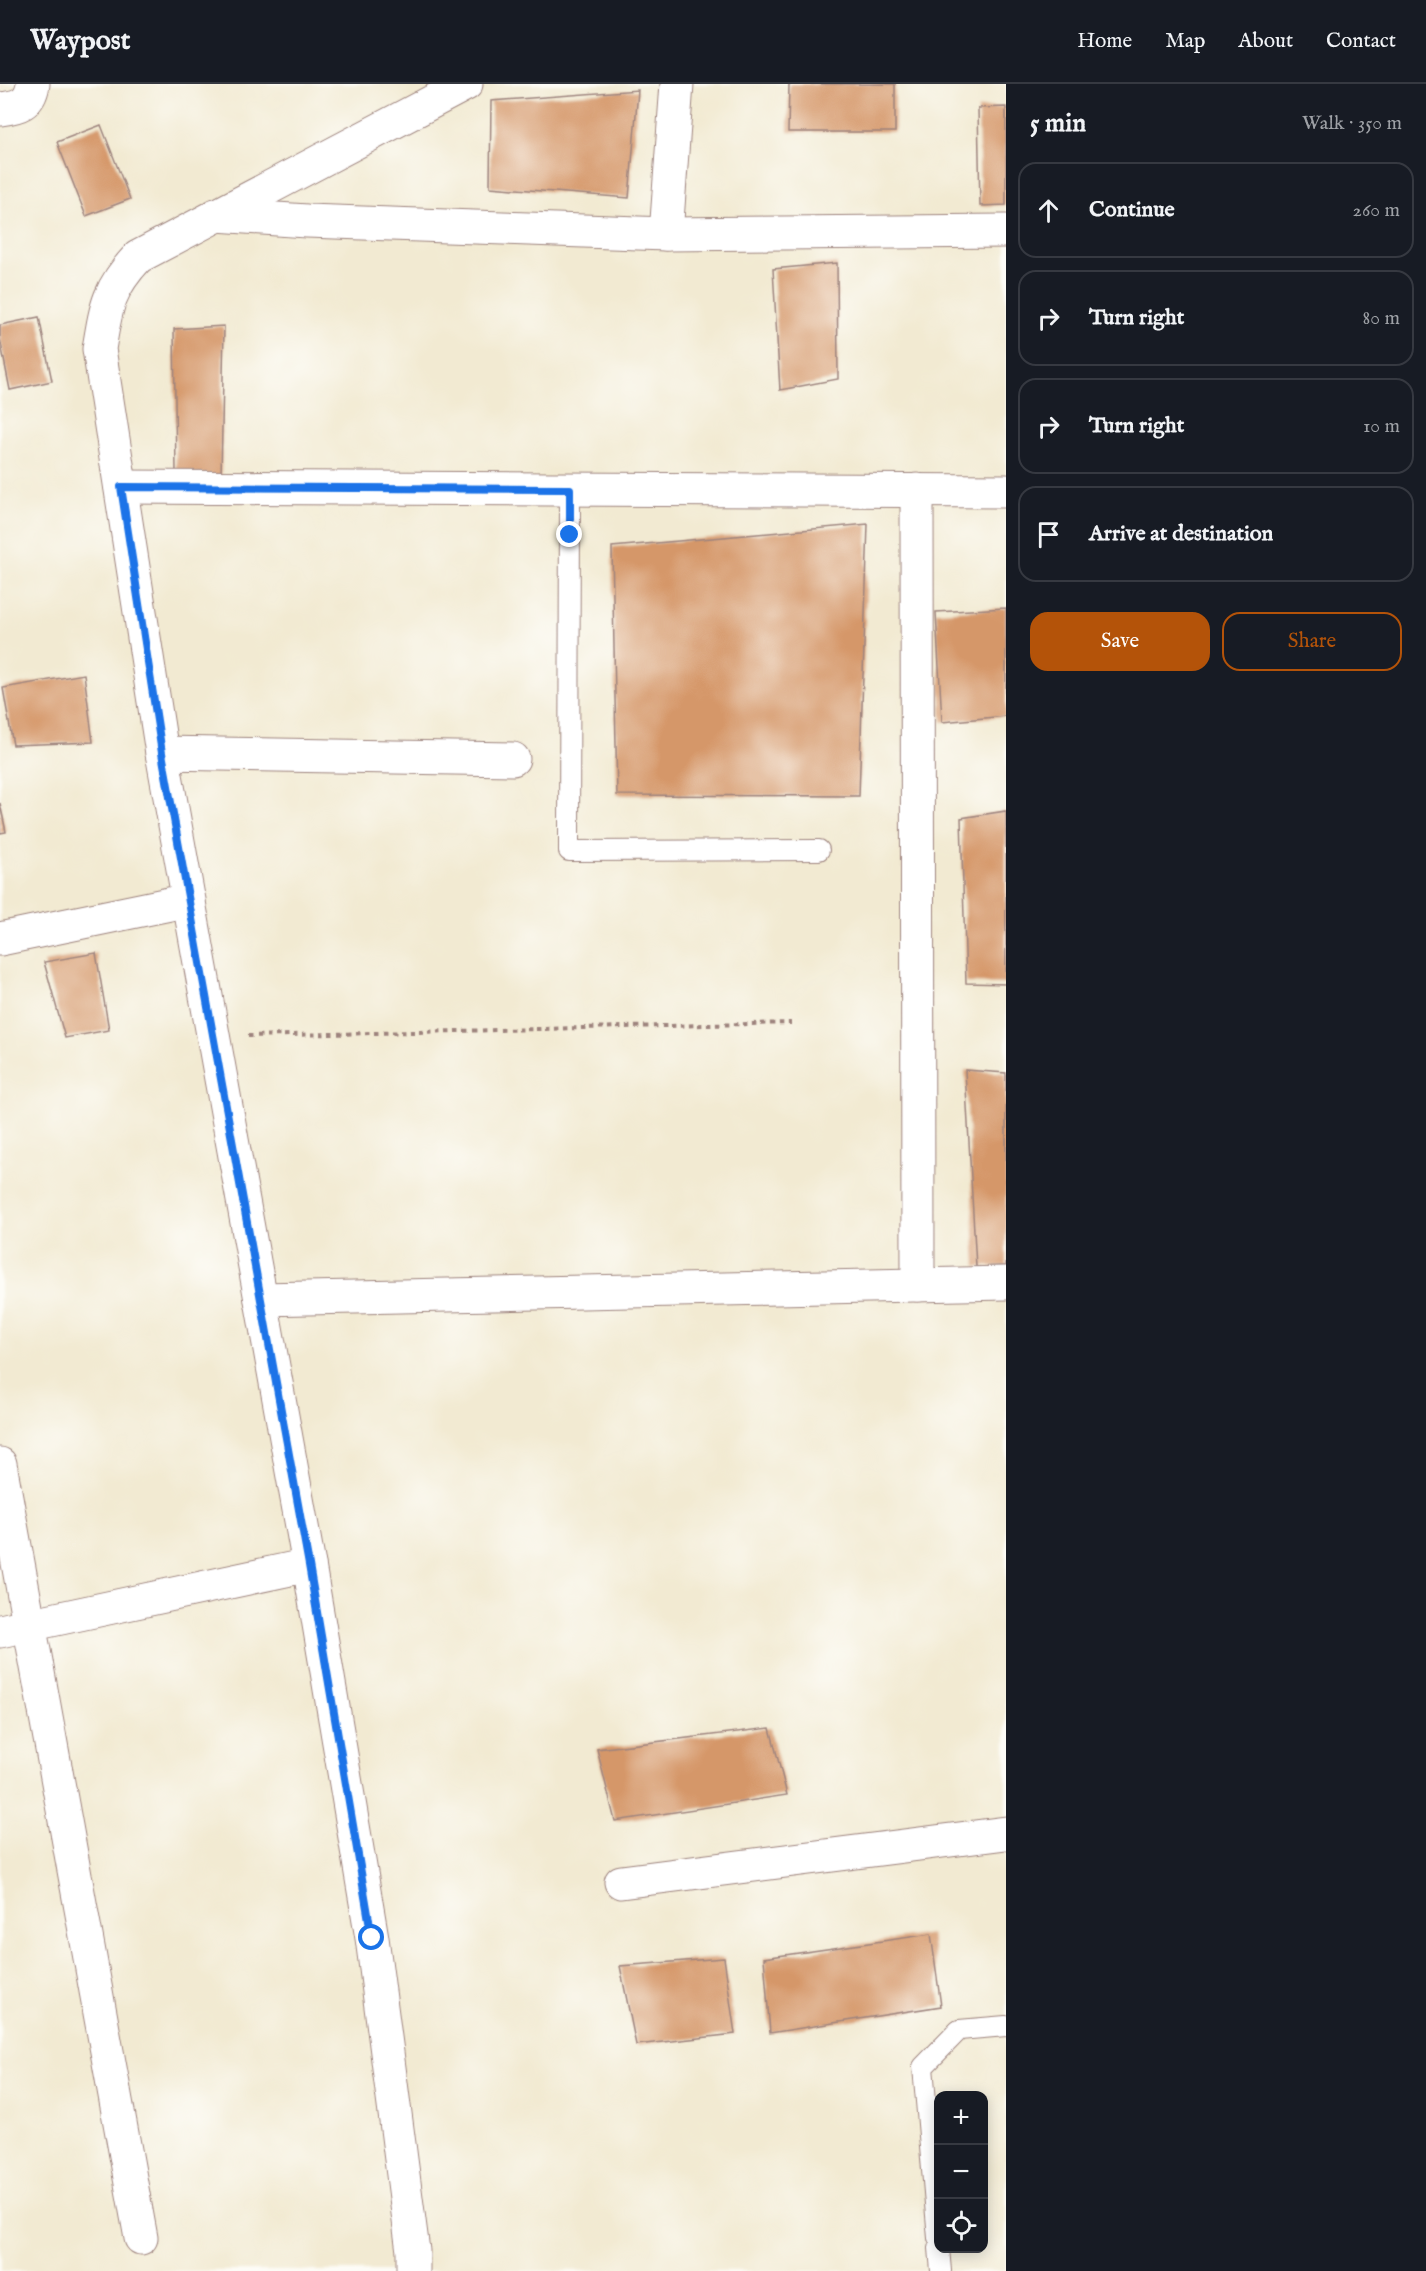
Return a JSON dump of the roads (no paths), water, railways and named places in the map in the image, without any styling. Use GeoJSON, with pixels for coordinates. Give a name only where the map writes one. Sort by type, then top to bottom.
{"type":"FeatureCollection","features":[{"type":"Feature","properties":{"kind":"street"},"geometry":{"type":"LineString","coordinates":[[0,110],[18,107],[29,98],[33,84]]}},
{"type":"Feature","properties":{"kind":"street"},"geometry":{"type":"LineString","coordinates":[[413,2271],[413,2251],[372,1938],[309,1565],[162,753],[99,349],[106,304],[121,275],[138,257],[466,84]]}},
{"type":"Feature","properties":{"kind":"street"},"geometry":{"type":"LineString","coordinates":[[666,234],[677,84]]}},
{"type":"Feature","properties":{"kind":"street"},"geometry":{"type":"LineString","coordinates":[[216,215],[307,221],[666,234],[1006,231]]}},
{"type":"Feature","properties":{"kind":"street"},"geometry":{"type":"LineString","coordinates":[[121,487],[1006,491]]}},
{"type":"Feature","properties":{"kind":"street"},"geometry":{"type":"LineString","coordinates":[[917,490],[918,1285]]}},
{"type":"Feature","properties":{"kind":"street"},"geometry":{"type":"LineString","coordinates":[[162,753],[513,759]]}},
{"type":"Feature","properties":{"kind":"street"},"geometry":{"type":"LineString","coordinates":[[0,939],[189,900]]}},
{"type":"Feature","properties":{"kind":"street"},"geometry":{"type":"LineString","coordinates":[[261,1299],[1006,1283]]}},
{"type":"Feature","properties":{"kind":"street"},"geometry":{"type":"LineString","coordinates":[[0,1464],[15,1628],[141,2238]]}},
{"type":"Feature","properties":{"kind":"street"},"geometry":{"type":"LineString","coordinates":[[15,1628],[309,1565]]}},
{"type":"Feature","properties":{"kind":"street"},"geometry":{"type":"LineString","coordinates":[[621,1882],[1006,1833]]}},
{"type":"Feature","properties":{"kind":"lane"},"geometry":{"type":"LineString","coordinates":[[570,489],[569,850],[819,850]]}},
{"type":"Feature","properties":{"kind":"lane"},"geometry":{"type":"LineString","coordinates":[[935,2199],[923,2067],[959,2030],[1006,2026]]}},
{"type":"Feature","properties":{"kind":"lane"},"geometry":{"type":"LineString","coordinates":[[940,2253],[942,2271]]}}]}
